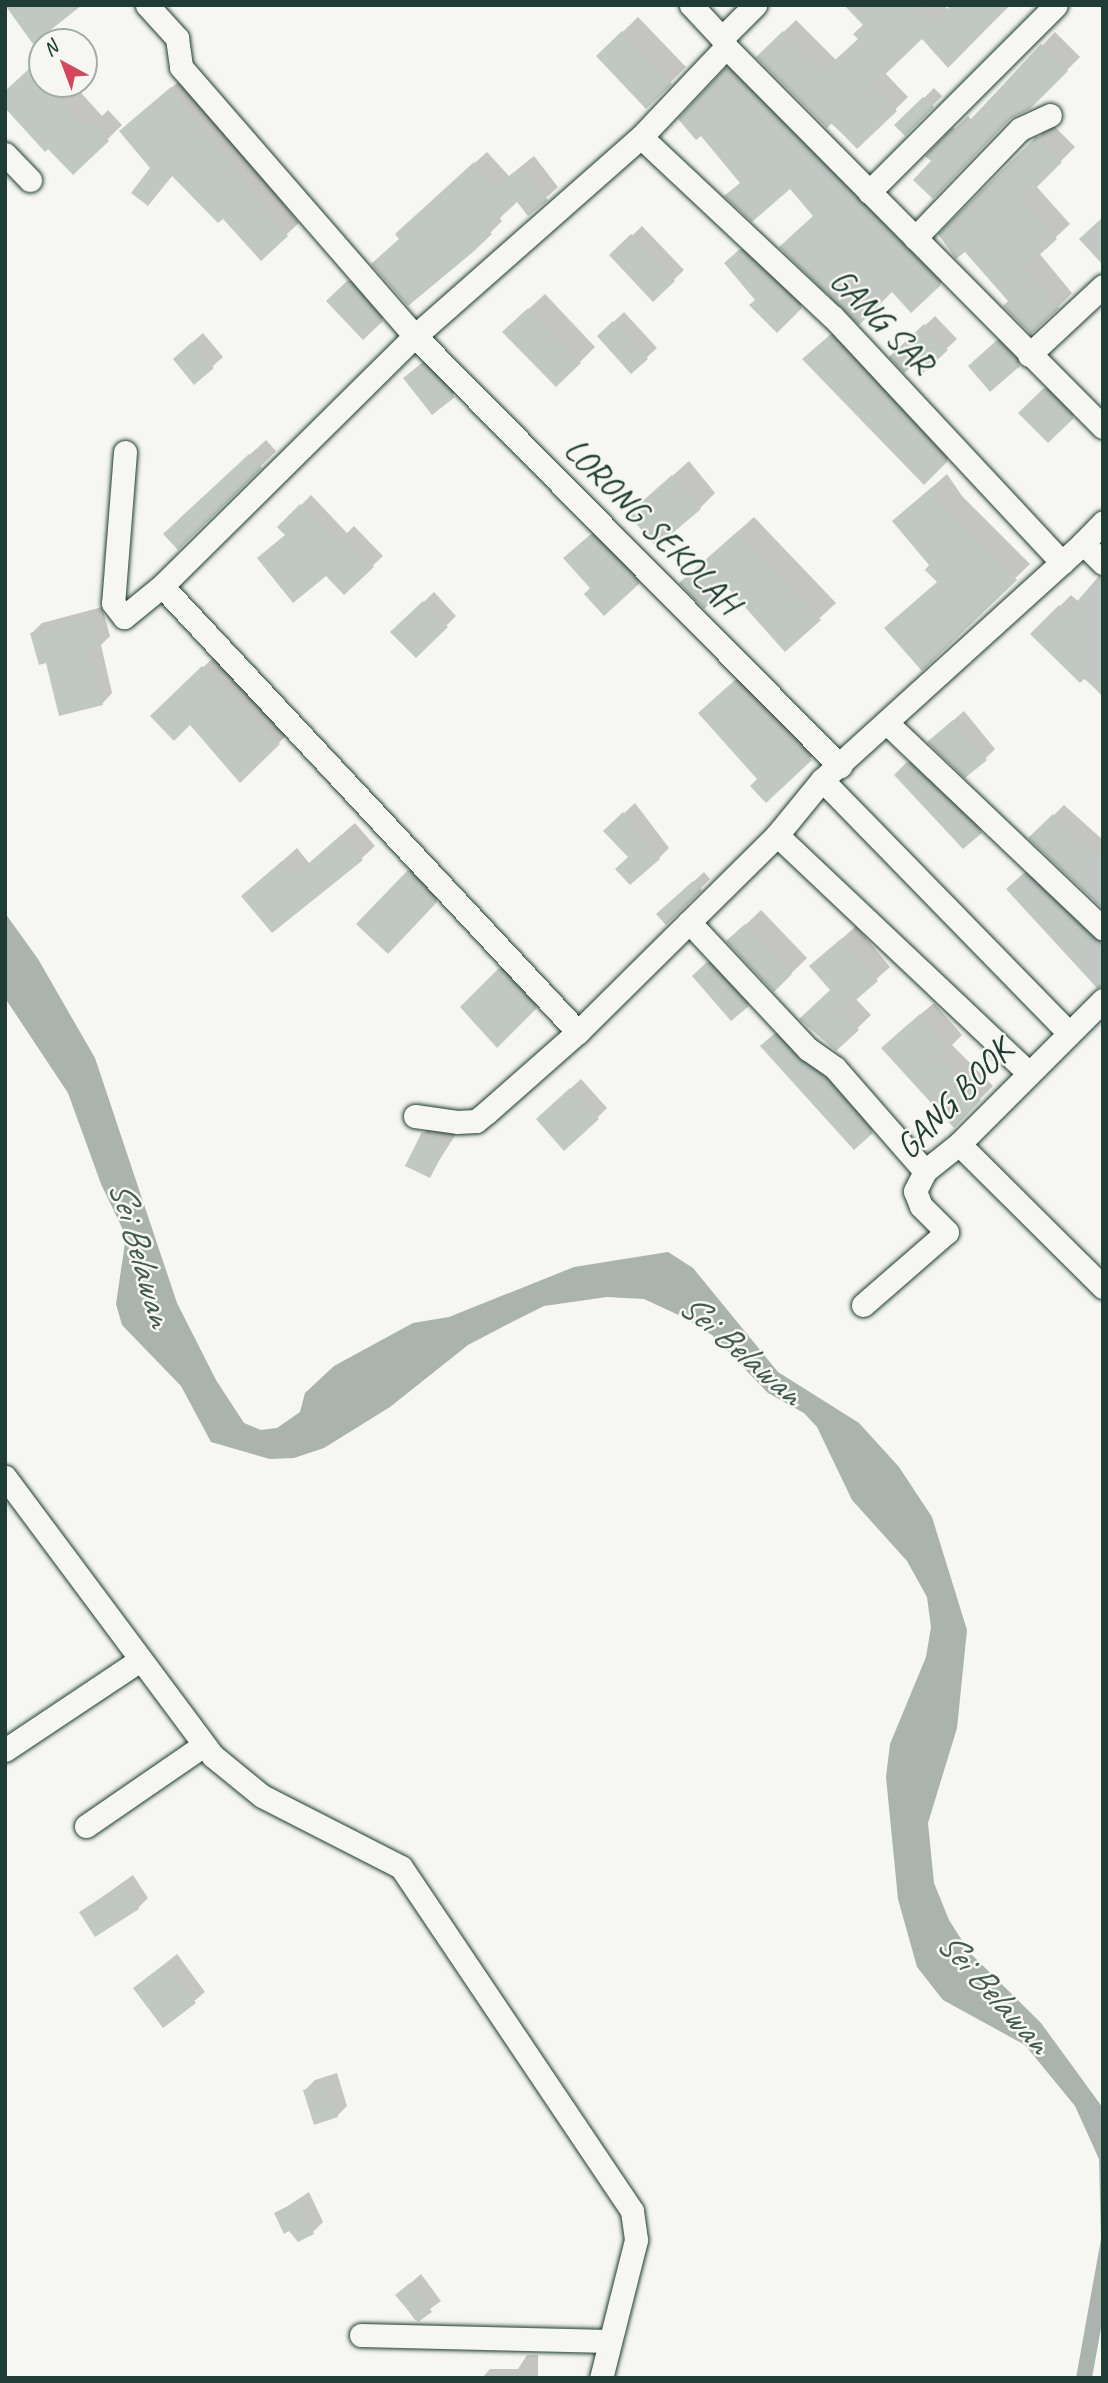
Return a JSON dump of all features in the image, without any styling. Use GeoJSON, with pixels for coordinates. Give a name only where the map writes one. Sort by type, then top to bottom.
{"type":"FeatureCollection","features":[{"type":"Feature","properties":{"kind":"street","name":"LORONG SEKOLAH"},"geometry":{"type":"LineString","coordinates":[[147,5],[177,38],[181,67],[415,336],[831,773],[1068,1032]]}},
{"type":"Feature","properties":{"kind":"street"},"geometry":{"type":"LineString","coordinates":[[691,5],[869,192],[1103,427]]}},
{"type":"Feature","properties":{"kind":"street"},"geometry":{"type":"LineString","coordinates":[[125,452],[115,610],[127,616],[162,586],[415,336],[641,137],[755,5]]}},
{"type":"Feature","properties":{"kind":"street"},"geometry":{"type":"LineString","coordinates":[[869,192],[1055,5]]}},
{"type":"Feature","properties":{"kind":"street"},"geometry":{"type":"LineString","coordinates":[[915,238],[1020,129],[1050,115]]}},
{"type":"Feature","properties":{"kind":"street","name":"GANG SAR"},"geometry":{"type":"LineString","coordinates":[[641,137],[833,317],[1062,563]]}},
{"type":"Feature","properties":{"kind":"street"},"geometry":{"type":"LineString","coordinates":[[5,154],[30,180]]}},
{"type":"Feature","properties":{"kind":"street"},"geometry":{"type":"LineString","coordinates":[[1029,355],[1103,286]]}},
{"type":"Feature","properties":{"kind":"street"},"geometry":{"type":"LineString","coordinates":[[415,1116],[476,1121],[578,1032],[777,835],[831,773],[1062,563],[1103,522]]}},
{"type":"Feature","properties":{"kind":"street"},"geometry":{"type":"LineString","coordinates":[[1083,543],[1103,563]]}},
{"type":"Feature","properties":{"kind":"street"},"geometry":{"type":"LineString","coordinates":[[162,586],[578,1032]]}},
{"type":"Feature","properties":{"kind":"street"},"geometry":{"type":"LineString","coordinates":[[887,723],[1103,929]]}},
{"type":"Feature","properties":{"kind":"street"},"geometry":{"type":"LineString","coordinates":[[777,835],[1028,1073]]}},
{"type":"Feature","properties":{"kind":"street"},"geometry":{"type":"LineString","coordinates":[[689,922],[808,1049],[835,1068],[925,1171]]}},
{"type":"Feature","properties":{"kind":"street","name":"GANG BOOK"},"geometry":{"type":"LineString","coordinates":[[863,1305],[947,1232],[921,1206],[915,1191],[925,1171],[959,1144],[1068,1032],[1103,1000]]}},
{"type":"Feature","properties":{"kind":"street"},"geometry":{"type":"LineString","coordinates":[[959,1144],[1103,1287]]}},
{"type":"Feature","properties":{"kind":"street"},"geometry":{"type":"LineString","coordinates":[[5,1477],[204,1745],[262,1796],[393,1860],[411,1881],[632,2211],[636,2240],[608,2341],[601,2378]]}},
{"type":"Feature","properties":{"kind":"street"},"geometry":{"type":"LineString","coordinates":[[5,1750],[140,1660]]}},
{"type":"Feature","properties":{"kind":"street"},"geometry":{"type":"LineString","coordinates":[[86,1826],[204,1745]]}},
{"type":"Feature","properties":{"kind":"street"},"geometry":{"type":"LineString","coordinates":[[361,2335],[608,2341]]}},
{"type":"Feature","properties":{"kind":"water","name":"Sei Belawan"},"geometry":{"type":"Polygon","coordinates":[[[5,913],[38,959],[95,1058],[177,1303],[216,1380],[244,1423],[261,1430],[277,1428],[300,1412],[305,1393],[334,1366],[413,1323],[449,1317],[574,1267],[668,1252],[693,1268],[778,1372],[859,1423],[899,1467],[932,1517],[967,1630],[957,1728],[928,1823],[934,1883],[949,1920],[970,1953],[1041,2023],[1103,2108],[1103,2317],[1092,2378],[1076,2378],[1101,2239],[1099,2159],[1075,2106],[1025,2045],[943,2000],[917,1967],[898,1899],[886,1777],[890,1744],[926,1657],[931,1627],[927,1597],[907,1561],[852,1500],[817,1427],[804,1413],[768,1393],[712,1335],[685,1318],[644,1299],[607,1297],[544,1306],[468,1345],[390,1407],[324,1448],[294,1458],[270,1459],[211,1442],[181,1386],[122,1325],[116,1304],[126,1236],[101,1184],[68,1093],[5,998],[5,913]]]}},
{"type":"Feature","properties":{"kind":"building"},"geometry":{"type":"Polygon","coordinates":[[[5,5],[82,5],[53,28],[28,28],[28,37],[5,5]]]}},
{"type":"Feature","properties":{"kind":"building"},"geometry":{"type":"Polygon","coordinates":[[[844,5],[919,5],[935,21],[951,5],[1010,5],[948,68],[922,39],[873,86],[897,111],[857,149],[832,123],[827,128],[756,57],[783,31],[823,71],[858,39],[853,34],[863,25],[844,5]]]}},
{"type":"Feature","properties":{"kind":"building"},"geometry":{"type":"Polygon","coordinates":[[[622,31],[672,84],[646,109],[596,56],[622,31]]]}},
{"type":"Feature","properties":{"kind":"building"},"geometry":{"type":"Polygon","coordinates":[[[1041,44],[1068,71],[1030,109],[1010,119],[933,199],[913,180],[931,161],[925,156],[953,127],[958,133],[1041,44]]]}},
{"type":"Feature","properties":{"kind":"building"},"geometry":{"type":"Polygon","coordinates":[[[726,67],[941,285],[911,313],[892,292],[859,325],[779,247],[813,216],[790,189],[752,222],[724,196],[740,183],[701,136],[696,140],[678,119],[726,67]]]}},
{"type":"Feature","properties":{"kind":"building"},"geometry":{"type":"Polygon","coordinates":[[[28,70],[28,98],[59,98],[87,129],[93,123],[109,141],[73,175],[48,149],[45,152],[5,108],[5,91],[28,70]]]}},
{"type":"Feature","properties":{"kind":"building"},"geometry":{"type":"Polygon","coordinates":[[[171,87],[288,236],[261,261],[223,219],[218,223],[172,176],[148,206],[131,193],[150,168],[119,131],[171,87]]]}},
{"type":"Feature","properties":{"kind":"building"},"geometry":{"type":"Polygon","coordinates":[[[923,97],[934,107],[905,136],[894,125],[923,97]]]}},
{"type":"Feature","properties":{"kind":"building"},"geometry":{"type":"Polygon","coordinates":[[[1037,136],[1062,162],[1023,201],[1057,239],[1025,268],[1059,308],[1031,334],[1003,306],[1008,301],[965,252],[956,259],[938,234],[1037,136]]]}},
{"type":"Feature","properties":{"kind":"building"},"geometry":{"type":"Polygon","coordinates":[[[474,162],[497,187],[521,167],[548,200],[528,216],[517,202],[488,229],[492,234],[408,306],[371,264],[399,239],[395,234],[474,162]]]}},
{"type":"Feature","properties":{"kind":"building"},"geometry":{"type":"Polygon","coordinates":[[[1103,217],[1103,265],[1079,239],[1103,217]]]}},
{"type":"Feature","properties":{"kind":"building"},"geometry":{"type":"Polygon","coordinates":[[[631,234],[675,281],[653,302],[609,255],[631,234]]]}},
{"type":"Feature","properties":{"kind":"building"},"geometry":{"type":"Polygon","coordinates":[[[740,249],[802,308],[777,333],[749,305],[755,300],[724,263],[740,249]]]}},
{"type":"Feature","properties":{"kind":"building"},"geometry":{"type":"Polygon","coordinates":[[[348,280],[383,321],[363,340],[326,301],[348,280]]]}},
{"type":"Feature","properties":{"kind":"building"},"geometry":{"type":"Polygon","coordinates":[[[528,308],[581,363],[556,387],[502,332],[528,308]]]}},
{"type":"Feature","properties":{"kind":"building"},"geometry":{"type":"Polygon","coordinates":[[[613,321],[648,359],[631,374],[597,336],[613,321]]]}},
{"type":"Feature","properties":{"kind":"building"},"geometry":{"type":"Polygon","coordinates":[[[924,324],[948,350],[921,375],[913,366],[904,373],[889,357],[924,324]]]}},
{"type":"Feature","properties":{"kind":"building"},"geometry":{"type":"Polygon","coordinates":[[[830,335],[948,461],[924,485],[802,359],[830,335]]]}},
{"type":"Feature","properties":{"kind":"building"},"geometry":{"type":"Polygon","coordinates":[[[997,340],[1020,366],[990,392],[968,366],[997,340]]]}},
{"type":"Feature","properties":{"kind":"building"},"geometry":{"type":"Polygon","coordinates":[[[192,342],[214,368],[194,385],[173,359],[192,342]]]}},
{"type":"Feature","properties":{"kind":"building"},"geometry":{"type":"Polygon","coordinates":[[[422,363],[455,397],[432,415],[403,378],[422,363]]]}},
{"type":"Feature","properties":{"kind":"building"},"geometry":{"type":"Polygon","coordinates":[[[1044,388],[1074,418],[1048,443],[1018,413],[1044,388]]]}},
{"type":"Feature","properties":{"kind":"building"},"geometry":{"type":"Polygon","coordinates":[[[249,454],[262,468],[178,550],[163,534],[249,454]]]}},
{"type":"Feature","properties":{"kind":"building"},"geometry":{"type":"Polygon","coordinates":[[[672,475],[701,509],[656,547],[628,514],[672,475]]]}},
{"type":"Feature","properties":{"kind":"building"},"geometry":{"type":"Polygon","coordinates":[[[932,487],[947,511],[1017,580],[922,671],[884,628],[937,582],[925,570],[929,565],[892,521],[932,487]]]}},
{"type":"Feature","properties":{"kind":"building"},"geometry":{"type":"Polygon","coordinates":[[[300,504],[336,541],[343,535],[374,567],[344,595],[326,576],[293,603],[257,558],[285,535],[277,527],[300,504]]]}},
{"type":"Feature","properties":{"kind":"building"},"geometry":{"type":"Polygon","coordinates":[[[738,531],[821,620],[785,652],[728,588],[704,609],[679,583],[738,531]]]}},
{"type":"Feature","properties":{"kind":"building"},"geometry":{"type":"Polygon","coordinates":[[[591,534],[640,583],[604,616],[584,594],[590,588],[563,558],[591,534]]]}},
{"type":"Feature","properties":{"kind":"building"},"geometry":{"type":"Polygon","coordinates":[[[1099,576],[1103,577],[1103,697],[1085,678],[1080,683],[1030,634],[1059,605],[1067,613],[1099,576]]]}},
{"type":"Feature","properties":{"kind":"building"},"geometry":{"type":"Polygon","coordinates":[[[423,601],[448,627],[416,658],[390,632],[423,601]]]}},
{"type":"Feature","properties":{"kind":"building"},"geometry":{"type":"Polygon","coordinates":[[[92,616],[101,648],[90,650],[103,705],[59,716],[46,663],[39,665],[30,633],[92,616]]]}},
{"type":"Feature","properties":{"kind":"building"},"geometry":{"type":"Polygon","coordinates":[[[202,666],[280,744],[240,783],[190,725],[174,741],[150,716],[202,666]]]}},
{"type":"Feature","properties":{"kind":"building"},"geometry":{"type":"Polygon","coordinates":[[[735,680],[793,745],[796,742],[812,760],[766,803],[750,786],[757,779],[698,713],[735,680]]]}},
{"type":"Feature","properties":{"kind":"building"},"geometry":{"type":"Polygon","coordinates":[[[953,720],[987,760],[965,778],[927,742],[953,720]]]}},
{"type":"Feature","properties":{"kind":"building"},"geometry":{"type":"Polygon","coordinates":[[[907,762],[982,833],[963,849],[894,775],[907,762]]]}},
{"type":"Feature","properties":{"kind":"building"},"geometry":{"type":"Polygon","coordinates":[[[623,812],[660,859],[630,885],[615,869],[628,857],[603,831],[623,812]]]}},
{"type":"Feature","properties":{"kind":"building"},"geometry":{"type":"Polygon","coordinates":[[[1053,814],[1103,862],[1101,907],[1028,838],[1053,814]]]}},
{"type":"Feature","properties":{"kind":"building"},"geometry":{"type":"Polygon","coordinates":[[[341,835],[363,860],[272,933],[241,896],[282,861],[295,876],[341,835]]]}},
{"type":"Feature","properties":{"kind":"building"},"geometry":{"type":"Polygon","coordinates":[[[408,870],[437,902],[388,954],[356,924],[408,870]]]}},
{"type":"Feature","properties":{"kind":"building"},"geometry":{"type":"Polygon","coordinates":[[[1024,873],[1093,939],[1103,943],[1103,986],[1097,988],[1006,889],[1024,873]]]}},
{"type":"Feature","properties":{"kind":"building"},"geometry":{"type":"Polygon","coordinates":[[[693,881],[702,890],[666,925],[656,914],[693,881]]]}},
{"type":"Feature","properties":{"kind":"building"},"geometry":{"type":"Polygon","coordinates":[[[745,924],[792,974],[774,992],[726,941],[745,924]]]}},
{"type":"Feature","properties":{"kind":"building"},"geometry":{"type":"Polygon","coordinates":[[[842,938],[878,981],[843,1011],[859,1030],[836,1051],[799,1019],[830,990],[809,966],[842,938]]]}},
{"type":"Feature","properties":{"kind":"building"},"geometry":{"type":"Polygon","coordinates":[[[707,962],[749,1006],[731,1021],[692,976],[707,962]]]}},
{"type":"Feature","properties":{"kind":"building"},"geometry":{"type":"Polygon","coordinates":[[[499,968],[537,1008],[497,1048],[460,1007],[499,968]]]}},
{"type":"Feature","properties":{"kind":"building"},"geometry":{"type":"Polygon","coordinates":[[[920,1014],[950,1049],[939,1058],[981,1100],[954,1128],[881,1048],[920,1014]]]}},
{"type":"Feature","properties":{"kind":"building"},"geometry":{"type":"Polygon","coordinates":[[[774,1034],[826,1078],[873,1133],[854,1150],[760,1046],[774,1034]]]}},
{"type":"Feature","properties":{"kind":"building"},"geometry":{"type":"Polygon","coordinates":[[[570,1088],[599,1119],[564,1151],[536,1119],[570,1088]]]}},
{"type":"Feature","properties":{"kind":"building"},"geometry":{"type":"Polygon","coordinates":[[[422,1132],[447,1145],[430,1178],[405,1166],[422,1132]]]}},
{"type":"Feature","properties":{"kind":"building"},"geometry":{"type":"Polygon","coordinates":[[[123,1884],[139,1909],[95,1937],[79,1912],[123,1884]]]}},
{"type":"Feature","properties":{"kind":"building"},"geometry":{"type":"Polygon","coordinates":[[[166,1963],[196,2003],[163,2028],[133,1988],[166,1963]]]}},
{"type":"Feature","properties":{"kind":"building"},"geometry":{"type":"Polygon","coordinates":[[[327,2082],[338,2117],[314,2125],[303,2090],[327,2082]]]}},
{"type":"Feature","properties":{"kind":"building"},"geometry":{"type":"Polygon","coordinates":[[[298,2201],[314,2234],[298,2242],[289,2231],[284,2234],[274,2213],[298,2201]]]}},
{"type":"Feature","properties":{"kind":"building"},"geometry":{"type":"Polygon","coordinates":[[[410,2283],[432,2312],[418,2322],[395,2295],[410,2283]]]}}]}
